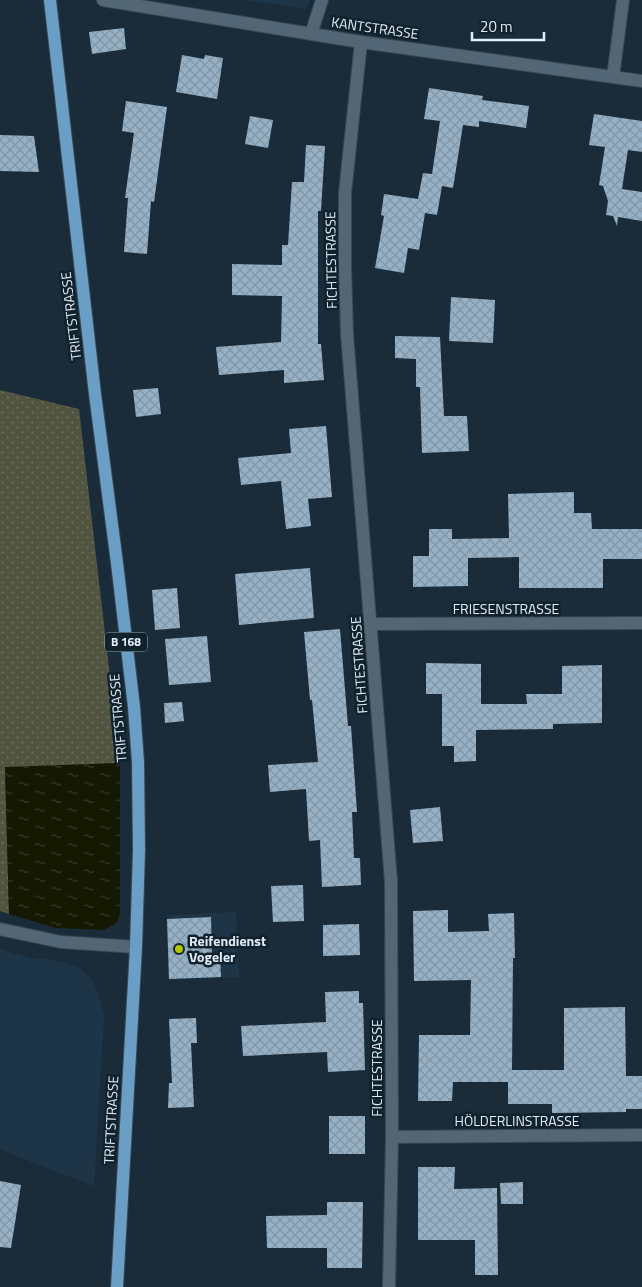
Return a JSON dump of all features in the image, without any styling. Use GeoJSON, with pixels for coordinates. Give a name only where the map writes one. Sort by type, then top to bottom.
{"type":"FeatureCollection","features":[{"type":"Feature","properties":{"kind":"main road","name":"TRIFTSTRASSE"},"geometry":{"type":"LineString","coordinates":[[50,0],[95,394],[134,707],[138,762],[139,850],[136,947],[117,1287]]}},
{"type":"Feature","properties":{"kind":"street","name":"KANTSTRASSE"},"geometry":{"type":"LineString","coordinates":[[104,0],[361,42],[642,82]]}},
{"type":"Feature","properties":{"kind":"street"},"geometry":{"type":"LineString","coordinates":[[311,34],[322,0]]}},
{"type":"Feature","properties":{"kind":"street"},"geometry":{"type":"LineString","coordinates":[[613,77],[623,0]]}},
{"type":"Feature","properties":{"kind":"street","name":"FICHTESTRASSE"},"geometry":{"type":"LineString","coordinates":[[361,42],[345,193],[345,267],[347,334],[391,881],[392,1137],[389,1287]]}},
{"type":"Feature","properties":{"kind":"street","name":"FRIESENSTRASSE"},"geometry":{"type":"LineString","coordinates":[[371,624],[642,623]]}},
{"type":"Feature","properties":{"kind":"street"},"geometry":{"type":"LineString","coordinates":[[0,929],[60,942],[136,947]]}},
{"type":"Feature","properties":{"kind":"street","name":"HÖLDERLINSTRASSE"},"geometry":{"type":"LineString","coordinates":[[392,1137],[642,1135]]}},
{"type":"Feature","properties":{"kind":"shaded area"},"geometry":{"type":"Polygon","coordinates":[[[246,0],[310,0],[307,9],[246,0]]]}},
{"type":"Feature","properties":{"kind":"shaded area"},"geometry":{"type":"Polygon","coordinates":[[[0,390],[79,409],[120,763],[5,768],[9,914],[0,911],[0,390]]]}},
{"type":"Feature","properties":{"kind":"shaded area"},"geometry":{"type":"Polygon","coordinates":[[[236,912],[239,977],[168,980],[167,915],[236,912]]]}},
{"type":"Feature","properties":{"kind":"shaded area"},"geometry":{"type":"Polygon","coordinates":[[[0,949],[33,959],[67,963],[80,968],[92,979],[98,993],[104,1016],[94,1186],[0,1150],[0,949]]]}},
{"type":"Feature","properties":{"kind":"water"},"geometry":{"type":"Polygon","coordinates":[[[120,763],[120,915],[116,923],[104,930],[56,928],[9,914],[5,767],[120,763]]]}},
{"type":"Feature","properties":{"kind":"building"},"geometry":{"type":"Polygon","coordinates":[[[124,28],[126,49],[92,54],[89,32],[124,28]]]}},
{"type":"Feature","properties":{"kind":"building"},"geometry":{"type":"Polygon","coordinates":[[[182,55],[204,59],[205,55],[223,58],[217,99],[176,92],[182,55]]]}},
{"type":"Feature","properties":{"kind":"building"},"geometry":{"type":"Polygon","coordinates":[[[429,88],[483,96],[482,100],[529,106],[526,128],[479,121],[479,127],[463,125],[453,188],[442,186],[437,215],[425,213],[419,250],[408,248],[404,273],[375,268],[384,216],[381,215],[384,194],[418,199],[423,173],[432,174],[440,121],[424,119],[429,88]]]}},
{"type":"Feature","properties":{"kind":"building"},"geometry":{"type":"Polygon","coordinates":[[[126,101],[167,107],[154,202],[151,201],[147,254],[124,252],[128,198],[125,198],[134,133],[122,131],[126,101]]]}},
{"type":"Feature","properties":{"kind":"building"},"geometry":{"type":"Polygon","coordinates":[[[594,114],[642,121],[642,152],[628,150],[622,189],[642,192],[642,221],[618,217],[617,226],[613,216],[606,215],[608,201],[603,186],[599,185],[605,147],[589,145],[594,114]]]}},
{"type":"Feature","properties":{"kind":"building"},"geometry":{"type":"Polygon","coordinates":[[[250,116],[273,120],[268,148],[245,144],[250,116]]]}},
{"type":"Feature","properties":{"kind":"building"},"geometry":{"type":"Polygon","coordinates":[[[0,135],[34,136],[39,172],[0,171],[0,135]]]}},
{"type":"Feature","properties":{"kind":"building"},"geometry":{"type":"Polygon","coordinates":[[[306,145],[325,146],[321,211],[318,211],[318,344],[321,344],[324,380],[284,383],[284,370],[219,375],[216,347],[281,342],[282,296],[232,295],[232,264],[282,265],[282,245],[288,245],[292,182],[304,182],[306,145]]]}},
{"type":"Feature","properties":{"kind":"building"},"geometry":{"type":"Polygon","coordinates":[[[451,297],[495,300],[493,343],[449,341],[451,297]]]}},
{"type":"Feature","properties":{"kind":"building"},"geometry":{"type":"Polygon","coordinates":[[[395,336],[440,337],[444,416],[467,416],[469,451],[422,453],[420,387],[416,387],[416,359],[395,358],[395,336]]]}},
{"type":"Feature","properties":{"kind":"building"},"geometry":{"type":"Polygon","coordinates":[[[158,388],[161,414],[136,417],[133,390],[158,388]]]}},
{"type":"Feature","properties":{"kind":"building"},"geometry":{"type":"Polygon","coordinates":[[[326,426],[332,497],[308,499],[311,526],[286,529],[281,481],[241,485],[238,458],[291,453],[289,429],[326,426]]]}},
{"type":"Feature","properties":{"kind":"building"},"geometry":{"type":"Polygon","coordinates":[[[574,492],[574,513],[591,513],[592,529],[642,529],[642,559],[603,559],[603,588],[519,588],[519,557],[468,558],[468,586],[413,587],[413,556],[429,556],[429,529],[452,529],[452,539],[509,538],[508,494],[574,492]]]}},
{"type":"Feature","properties":{"kind":"building"},"geometry":{"type":"Polygon","coordinates":[[[310,568],[314,618],[239,625],[235,574],[310,568]]]}},
{"type":"Feature","properties":{"kind":"building"},"geometry":{"type":"Polygon","coordinates":[[[177,588],[180,628],[155,630],[152,590],[177,588]]]}},
{"type":"Feature","properties":{"kind":"building"},"geometry":{"type":"Polygon","coordinates":[[[340,629],[348,726],[351,726],[357,812],[352,812],[354,858],[360,858],[361,885],[322,887],[320,840],[309,841],[306,789],[270,792],[268,765],[318,762],[304,632],[340,629]]]}},
{"type":"Feature","properties":{"kind":"building"},"geometry":{"type":"Polygon","coordinates":[[[207,636],[211,682],[169,685],[165,639],[207,636]]]}},
{"type":"Feature","properties":{"kind":"building"},"geometry":{"type":"Polygon","coordinates":[[[426,663],[481,664],[481,704],[527,704],[526,694],[562,694],[562,666],[602,665],[602,723],[553,724],[553,729],[476,730],[476,761],[454,762],[454,746],[442,746],[442,694],[426,694],[426,663]]]}},
{"type":"Feature","properties":{"kind":"building"},"geometry":{"type":"Polygon","coordinates":[[[182,702],[184,721],[165,723],[164,703],[182,702]]]}},
{"type":"Feature","properties":{"kind":"building"},"geometry":{"type":"Polygon","coordinates":[[[440,807],[443,841],[413,843],[410,810],[440,807]]]}},
{"type":"Feature","properties":{"kind":"building"},"geometry":{"type":"Polygon","coordinates":[[[303,885],[304,921],[273,922],[271,886],[303,885]]]}},
{"type":"Feature","properties":{"kind":"building"},"geometry":{"type":"Polygon","coordinates":[[[448,910],[448,932],[489,931],[488,914],[514,913],[515,958],[513,958],[512,1070],[564,1070],[564,1008],[625,1007],[626,1076],[642,1076],[642,1109],[626,1109],[626,1112],[552,1113],[552,1104],[508,1104],[508,1082],[453,1082],[452,1101],[418,1101],[419,1035],[470,1035],[471,980],[414,981],[413,911],[448,910]]]}},
{"type":"Feature","properties":{"kind":"building","name":"Reifendienst Vogeler"},"geometry":{"type":"Polygon","coordinates":[[[211,917],[212,957],[220,957],[221,977],[169,979],[167,919],[211,917]]]}},
{"type":"Feature","properties":{"kind":"building"},"geometry":{"type":"Polygon","coordinates":[[[359,924],[360,955],[323,956],[323,925],[359,924]]]}},
{"type":"Feature","properties":{"kind":"building"},"geometry":{"type":"Polygon","coordinates":[[[359,991],[359,1003],[363,1003],[365,1070],[328,1072],[327,1052],[243,1056],[241,1026],[326,1022],[325,992],[359,991]]]}},
{"type":"Feature","properties":{"kind":"building"},"geometry":{"type":"Polygon","coordinates":[[[196,1018],[197,1043],[191,1043],[194,1107],[168,1108],[169,1083],[172,1083],[169,1019],[196,1018]]]}},
{"type":"Feature","properties":{"kind":"building"},"geometry":{"type":"Polygon","coordinates":[[[329,1116],[365,1116],[365,1154],[329,1154],[329,1116]]]}},
{"type":"Feature","properties":{"kind":"building"},"geometry":{"type":"Polygon","coordinates":[[[418,1167],[455,1167],[454,1189],[497,1188],[498,1275],[475,1275],[475,1240],[418,1240],[418,1167]]]}},
{"type":"Feature","properties":{"kind":"building"},"geometry":{"type":"Polygon","coordinates":[[[0,1181],[21,1185],[11,1248],[0,1247],[0,1181]]]}},
{"type":"Feature","properties":{"kind":"building"},"geometry":{"type":"Polygon","coordinates":[[[523,1182],[523,1204],[501,1204],[500,1183],[523,1182]]]}},
{"type":"Feature","properties":{"kind":"building"},"geometry":{"type":"Polygon","coordinates":[[[327,1202],[363,1202],[362,1268],[327,1268],[327,1248],[267,1248],[266,1216],[327,1215],[327,1202]]]}},
{"type":"Feature","properties":{"kind":"place","name":"Reifendienst Vogeler"},"geometry":{"type":"Point","coordinates":[179,949]}}]}
